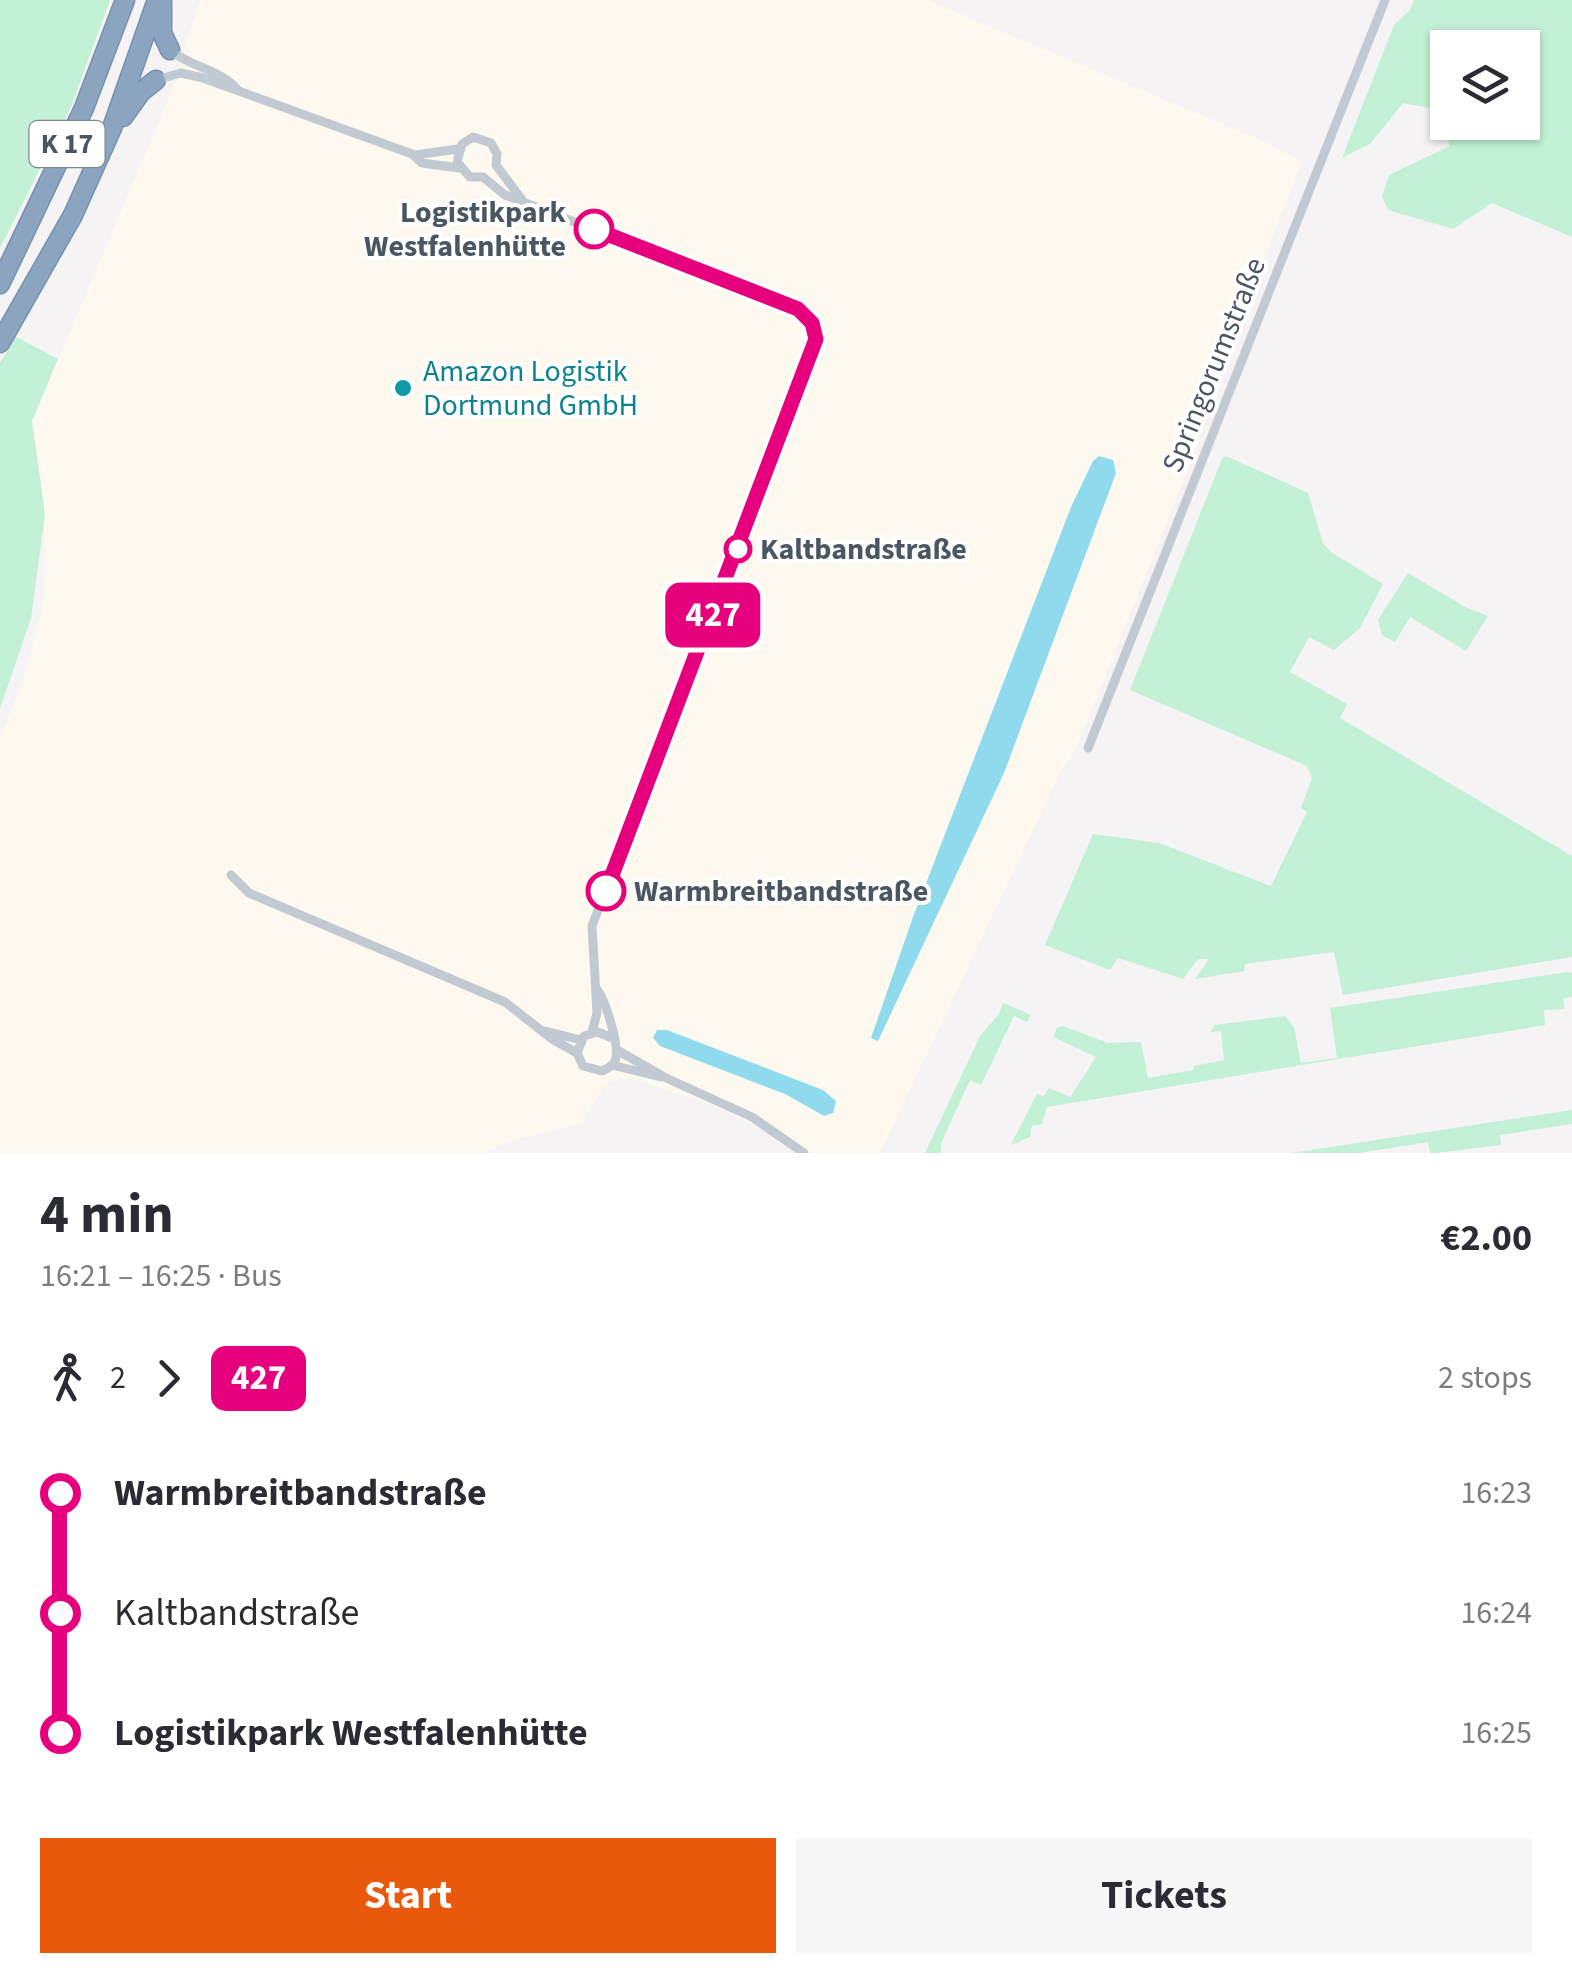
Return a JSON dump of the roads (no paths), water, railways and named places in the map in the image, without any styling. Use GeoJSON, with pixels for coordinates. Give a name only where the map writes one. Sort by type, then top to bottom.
{"type":"FeatureCollection","features":[{"type":"Feature","properties":{"kind":"highway","name":"K 17"},"geometry":{"type":"LineString","coordinates":[[0,284],[70,140],[125,0]]}},
{"type":"Feature","properties":{"kind":"highway","name":"K 17"},"geometry":{"type":"LineString","coordinates":[[0,343],[73,215],[112,128],[159,0]]}},
{"type":"Feature","properties":{"kind":"highway"},"geometry":{"type":"LineString","coordinates":[[159,0],[162,33],[170,50]]}},
{"type":"Feature","properties":{"kind":"highway"},"geometry":{"type":"LineString","coordinates":[[112,128],[156,80]]}},
{"type":"Feature","properties":{"kind":"street","name":"Springorumstraße"},"geometry":{"type":"LineString","coordinates":[[1088,748],[1385,0]]}},
{"type":"Feature","properties":{"kind":"street"},"geometry":{"type":"LineString","coordinates":[[170,50],[238,89]]}},
{"type":"Feature","properties":{"kind":"street"},"geometry":{"type":"LineString","coordinates":[[156,80],[187,74],[415,155],[422,163],[460,168],[470,176],[483,176],[505,194],[798,309],[812,323],[816,339],[813,353],[592,926],[597,1013],[592,1032],[581,1040],[577,1054]]}},
{"type":"Feature","properties":{"kind":"street"},"geometry":{"type":"LineString","coordinates":[[415,155],[458,149],[467,140],[486,140],[496,150],[496,165],[523,201]]}},
{"type":"Feature","properties":{"kind":"street"},"geometry":{"type":"LineString","coordinates":[[458,149],[460,168]]}},
{"type":"Feature","properties":{"kind":"street"},"geometry":{"type":"LineString","coordinates":[[483,176],[496,165]]}},
{"type":"Feature","properties":{"kind":"street"},"geometry":{"type":"LineString","coordinates":[[231,875],[249,894],[505,1002],[577,1054],[588,1070],[602,1071],[612,1065],[617,1050]]}},
{"type":"Feature","properties":{"kind":"street"},"geometry":{"type":"LineString","coordinates":[[596,988],[605,997],[617,1050],[664,1078],[752,1116],[804,1153]]}},
{"type":"Feature","properties":{"kind":"street"},"geometry":{"type":"LineString","coordinates":[[544,1032],[581,1040]]}},
{"type":"Feature","properties":{"kind":"street"},"geometry":{"type":"LineString","coordinates":[[592,1032],[612,1038]]}},
{"type":"Feature","properties":{"kind":"street"},"geometry":{"type":"LineString","coordinates":[[612,1065],[664,1078]]}},
{"type":"Feature","properties":{"kind":"water"},"geometry":{"type":"Polygon","coordinates":[[[1099,456],[1113,460],[1116,473],[1004,773],[878,1041],[871,1038],[913,917],[1071,507],[1099,456]]]}},
{"type":"Feature","properties":{"kind":"water"},"geometry":{"type":"Polygon","coordinates":[[[657,1030],[667,1030],[823,1090],[836,1101],[833,1113],[824,1116],[785,1094],[660,1046],[653,1038],[657,1030]]]}},
{"type":"Feature","properties":{"kind":"place","name":"Logistikpark Westfalenhütte"},"geometry":{"type":"Point","coordinates":[594,229]}},
{"type":"Feature","properties":{"kind":"place","name":"Amazon Logistik Dortmund GmbH"},"geometry":{"type":"Point","coordinates":[403,388]}},
{"type":"Feature","properties":{"kind":"place","name":"Kaltbandstraße"},"geometry":{"type":"Point","coordinates":[738,549]}},
{"type":"Feature","properties":{"kind":"place","name":"Warmbreitbandstraße"},"geometry":{"type":"Point","coordinates":[606,891]}}]}
